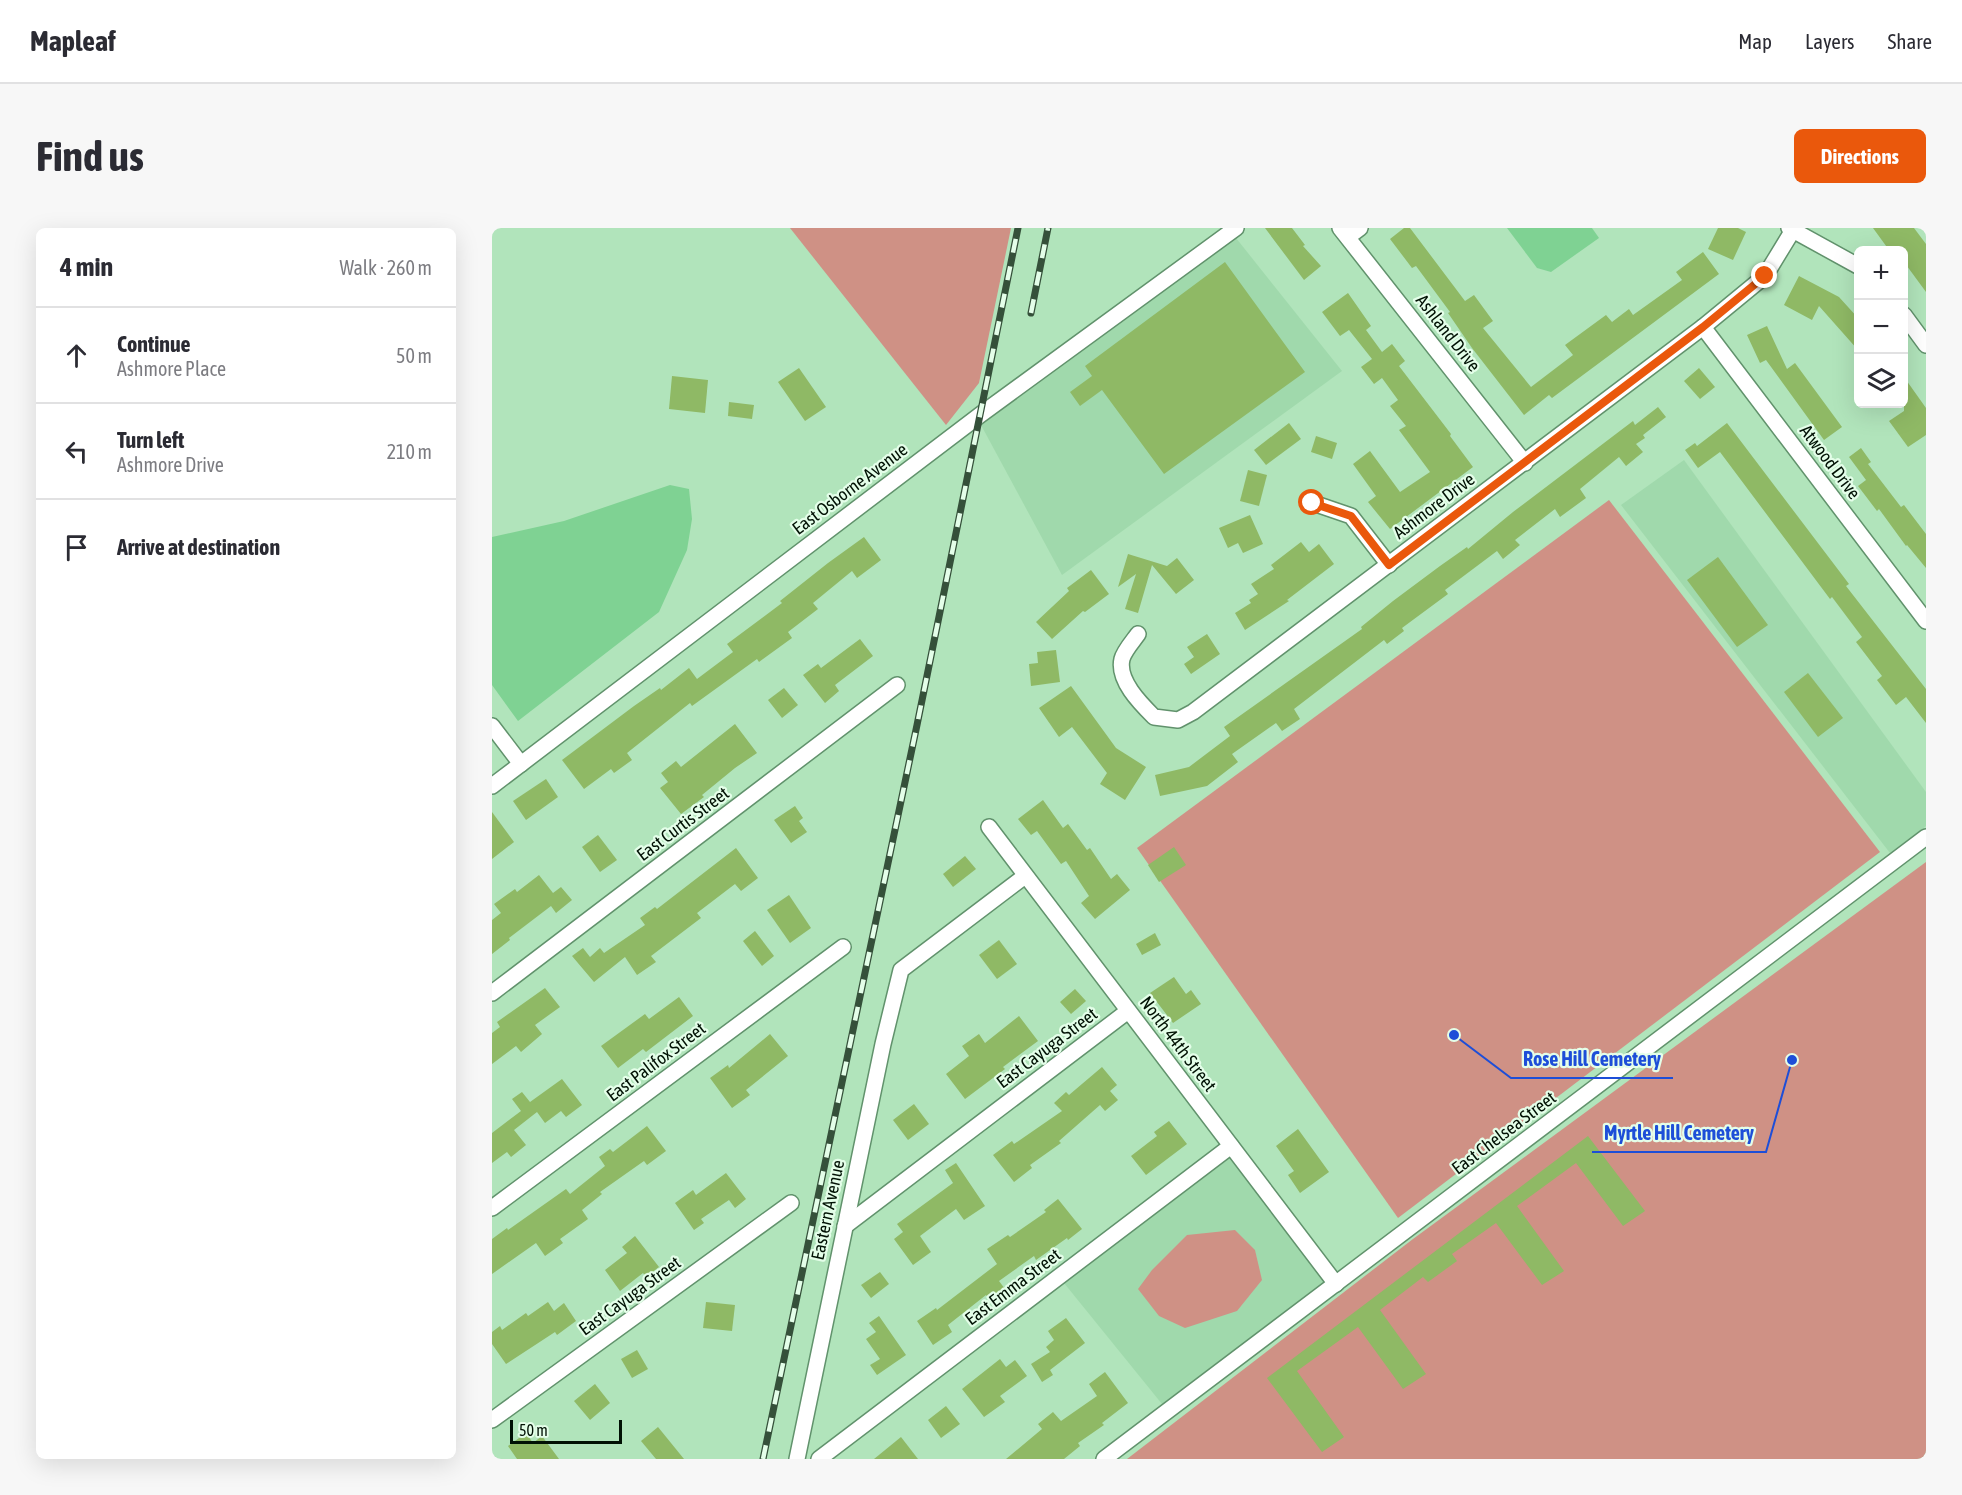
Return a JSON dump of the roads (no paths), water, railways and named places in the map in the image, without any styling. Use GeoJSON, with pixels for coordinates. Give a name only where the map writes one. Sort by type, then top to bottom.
{"type":"FeatureCollection","features":[{"type":"Feature","properties":{"kind":"street","name":"East Osborne Avenue"},"geometry":{"type":"LineString","coordinates":[[492,786],[980,415],[1236,228]]}},
{"type":"Feature","properties":{"kind":"street"},"geometry":{"type":"LineString","coordinates":[[1791,229],[1854,264]]}},
{"type":"Feature","properties":{"kind":"street","name":"Ashmore Drive"},"geometry":{"type":"LineString","coordinates":[[1138,634],[1122,659],[1124,680],[1137,700],[1154,717],[1178,720],[1194,712],[1703,327],[1765,276],[1791,229]]}},
{"type":"Feature","properties":{"kind":"street","name":"Ashland Drive"},"geometry":{"type":"LineString","coordinates":[[1349,231],[1525,463]]}},
{"type":"Feature","properties":{"kind":"street"},"geometry":{"type":"LineString","coordinates":[[1908,320],[1926,345]]}},
{"type":"Feature","properties":{"kind":"street","name":"Atwood Drive"},"geometry":{"type":"LineString","coordinates":[[1703,327],[1926,621]]}},
{"type":"Feature","properties":{"kind":"street"},"geometry":{"type":"LineString","coordinates":[[1312,503],[1351,516],[1389,565]]}},
{"type":"Feature","properties":{"kind":"street","name":"East Curtis Street"},"geometry":{"type":"LineString","coordinates":[[492,993],[897,685]]}},
{"type":"Feature","properties":{"kind":"street"},"geometry":{"type":"LineString","coordinates":[[492,726],[521,764]]}},
{"type":"Feature","properties":{"kind":"street","name":"North 44th Street"},"geometry":{"type":"LineString","coordinates":[[988,826],[1336,1284]]}},
{"type":"Feature","properties":{"kind":"street","name":"East Chelsea Street"},"geometry":{"type":"LineString","coordinates":[[1104,1459],[1926,837]]}},
{"type":"Feature","properties":{"kind":"street","name":"Eastern Avenue"},"geometry":{"type":"LineString","coordinates":[[797,1459],[883,1044],[902,970],[1026,876]]}},
{"type":"Feature","properties":{"kind":"street","name":"East Palifox Street"},"geometry":{"type":"LineString","coordinates":[[492,1208],[843,947]]}},
{"type":"Feature","properties":{"kind":"street","name":"East Cayuga Street"},"geometry":{"type":"LineString","coordinates":[[845,1226],[1128,1011]]}},
{"type":"Feature","properties":{"kind":"street","name":"East Emma Street"},"geometry":{"type":"LineString","coordinates":[[819,1459],[1231,1146]]}},
{"type":"Feature","properties":{"kind":"street","name":"East Cayuga Street"},"geometry":{"type":"LineString","coordinates":[[492,1420],[792,1203]]}},
{"type":"Feature","properties":{"kind":"railway"},"geometry":{"type":"LineString","coordinates":[[763,1459],[917,725],[1018,228]]}},
{"type":"Feature","properties":{"kind":"railway"},"geometry":{"type":"LineString","coordinates":[[1031,313],[1048,228]]}},
{"type":"Feature","properties":{"kind":"place","name":"Rose Hill Cemetery"},"geometry":{"type":"Point","coordinates":[1454,1035]}},
{"type":"Feature","properties":{"kind":"place","name":"Myrtle Hill Cemetery"},"geometry":{"type":"Point","coordinates":[1792,1060]}}]}
